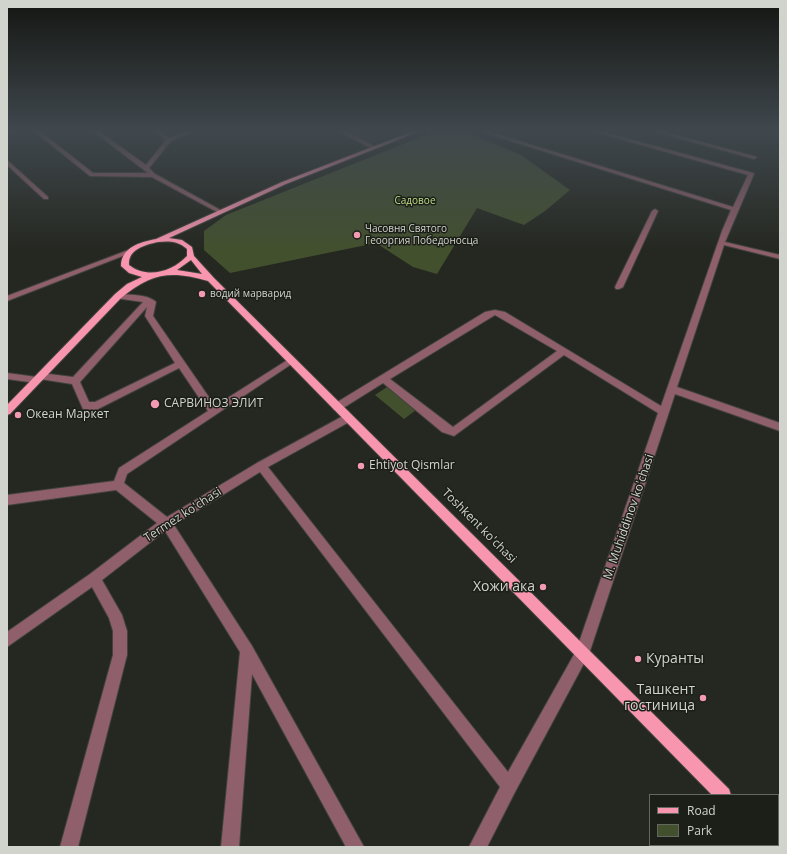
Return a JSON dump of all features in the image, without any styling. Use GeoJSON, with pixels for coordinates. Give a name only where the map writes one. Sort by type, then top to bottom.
{"type":"FeatureCollection","features":[{"type":"Feature","properties":{"kind":"main road"},"geometry":{"type":"LineString","coordinates":[[188,238],[192,252],[191,256],[182,265],[165,272],[151,275],[143,275],[129,271],[125,266],[124,261],[126,256],[131,251],[284,183],[313,172]]}},
{"type":"Feature","properties":{"kind":"main road"},"geometry":{"type":"LineString","coordinates":[[158,240],[188,238],[196,226],[211,216]]}},
{"type":"Feature","properties":{"kind":"main road","name":"Toshkent ko'chasi"},"geometry":{"type":"LineString","coordinates":[[191,256],[211,280],[722,794]]}},
{"type":"Feature","properties":{"kind":"main road"},"geometry":{"type":"LineString","coordinates":[[118,296],[126,284],[129,271]]}},
{"type":"Feature","properties":{"kind":"main road"},"geometry":{"type":"LineString","coordinates":[[165,272],[188,273],[211,280]]}},
{"type":"Feature","properties":{"kind":"main road"},"geometry":{"type":"LineString","coordinates":[[7,411],[118,296],[130,286],[151,275]]}},
{"type":"Feature","properties":{"kind":"street"},"geometry":{"type":"LineString","coordinates":[[18,172],[46,198]]}},
{"type":"Feature","properties":{"kind":"street"},"geometry":{"type":"LineString","coordinates":[[88,172],[92,175],[154,175]]}},
{"type":"Feature","properties":{"kind":"street"},"geometry":{"type":"LineString","coordinates":[[150,172],[221,212]]}},
{"type":"Feature","properties":{"kind":"street"},"geometry":{"type":"LineString","coordinates":[[613,172],[734,209]]}},
{"type":"Feature","properties":{"kind":"street","name":"M. Muhiddinov ko'chasi"},"geometry":{"type":"LineString","coordinates":[[478,847],[509,786],[582,654],[722,243],[734,209],[744,192],[751,174],[743,172]]}},
{"type":"Feature","properties":{"kind":"street"},"geometry":{"type":"LineString","coordinates":[[619,287],[656,211]]}},
{"type":"Feature","properties":{"kind":"street"},"geometry":{"type":"LineString","coordinates":[[722,243],[780,257]]}},
{"type":"Feature","properties":{"kind":"street"},"geometry":{"type":"LineString","coordinates":[[7,299],[131,251]]}},
{"type":"Feature","properties":{"kind":"street"},"geometry":{"type":"LineString","coordinates":[[118,296],[149,300]]}},
{"type":"Feature","properties":{"kind":"street"},"geometry":{"type":"LineString","coordinates":[[149,300],[152,302],[149,316],[180,364],[214,412]]}},
{"type":"Feature","properties":{"kind":"street"},"geometry":{"type":"LineString","coordinates":[[75,381],[149,300]]}},
{"type":"Feature","properties":{"kind":"street"},"geometry":{"type":"LineString","coordinates":[[337,407],[492,312],[502,314],[664,412]]}},
{"type":"Feature","properties":{"kind":"street"},"geometry":{"type":"LineString","coordinates":[[383,378],[446,429],[454,432],[564,351]]}},
{"type":"Feature","properties":{"kind":"street"},"geometry":{"type":"LineString","coordinates":[[118,485],[123,471],[292,361]]}},
{"type":"Feature","properties":{"kind":"street"},"geometry":{"type":"LineString","coordinates":[[75,381],[86,406],[96,406],[180,364]]}},
{"type":"Feature","properties":{"kind":"street"},"geometry":{"type":"LineString","coordinates":[[7,376],[75,381]]}},
{"type":"Feature","properties":{"kind":"street"},"geometry":{"type":"LineString","coordinates":[[672,389],[780,427]]}},
{"type":"Feature","properties":{"kind":"street","name":"Termez ko'chasi"},"geometry":{"type":"LineString","coordinates":[[7,640],[94,578],[166,523],[261,466],[348,418]]}},
{"type":"Feature","properties":{"kind":"street"},"geometry":{"type":"LineString","coordinates":[[261,466],[509,786]]}},
{"type":"Feature","properties":{"kind":"street"},"geometry":{"type":"LineString","coordinates":[[7,500],[118,485],[166,523],[247,651],[355,847]]}},
{"type":"Feature","properties":{"kind":"street"},"geometry":{"type":"LineString","coordinates":[[69,847],[120,655],[120,631],[115,615],[94,578]]}},
{"type":"Feature","properties":{"kind":"street"},"geometry":{"type":"LineString","coordinates":[[230,847],[247,651]]}},
{"type":"Feature","properties":{"kind":"green space","name":"Садовое"},"geometry":{"type":"Polygon","coordinates":[[[334,172],[545,172],[570,190],[545,211],[524,225],[477,208],[437,274],[413,267],[376,243],[230,273],[204,250],[204,231],[226,215],[334,172]]]}},
{"type":"Feature","properties":{"kind":"green space"},"geometry":{"type":"Polygon","coordinates":[[[387,387],[416,410],[404,419],[375,395],[387,387]]]}},
{"type":"Feature","properties":{"kind":"place","name":"Часовня Святого Геооргия Победоносца"},"geometry":{"type":"Point","coordinates":[357,235]}},
{"type":"Feature","properties":{"kind":"place","name":"водий марварид"},"geometry":{"type":"Point","coordinates":[202,294]}},
{"type":"Feature","properties":{"kind":"place","name":"САРВИНОЗ ЭЛИТ"},"geometry":{"type":"Point","coordinates":[155,404]}},
{"type":"Feature","properties":{"kind":"place","name":"Океан Маркет"},"geometry":{"type":"Point","coordinates":[18,415]}},
{"type":"Feature","properties":{"kind":"place","name":"Ehtiyot Qismlar"},"geometry":{"type":"Point","coordinates":[361,466]}},
{"type":"Feature","properties":{"kind":"place","name":"Хожи ака"},"geometry":{"type":"Point","coordinates":[543,587]}},
{"type":"Feature","properties":{"kind":"place","name":"Куранты"},"geometry":{"type":"Point","coordinates":[638,659]}},
{"type":"Feature","properties":{"kind":"place","name":"Ташкент гостиница"},"geometry":{"type":"Point","coordinates":[703,698]}}]}
